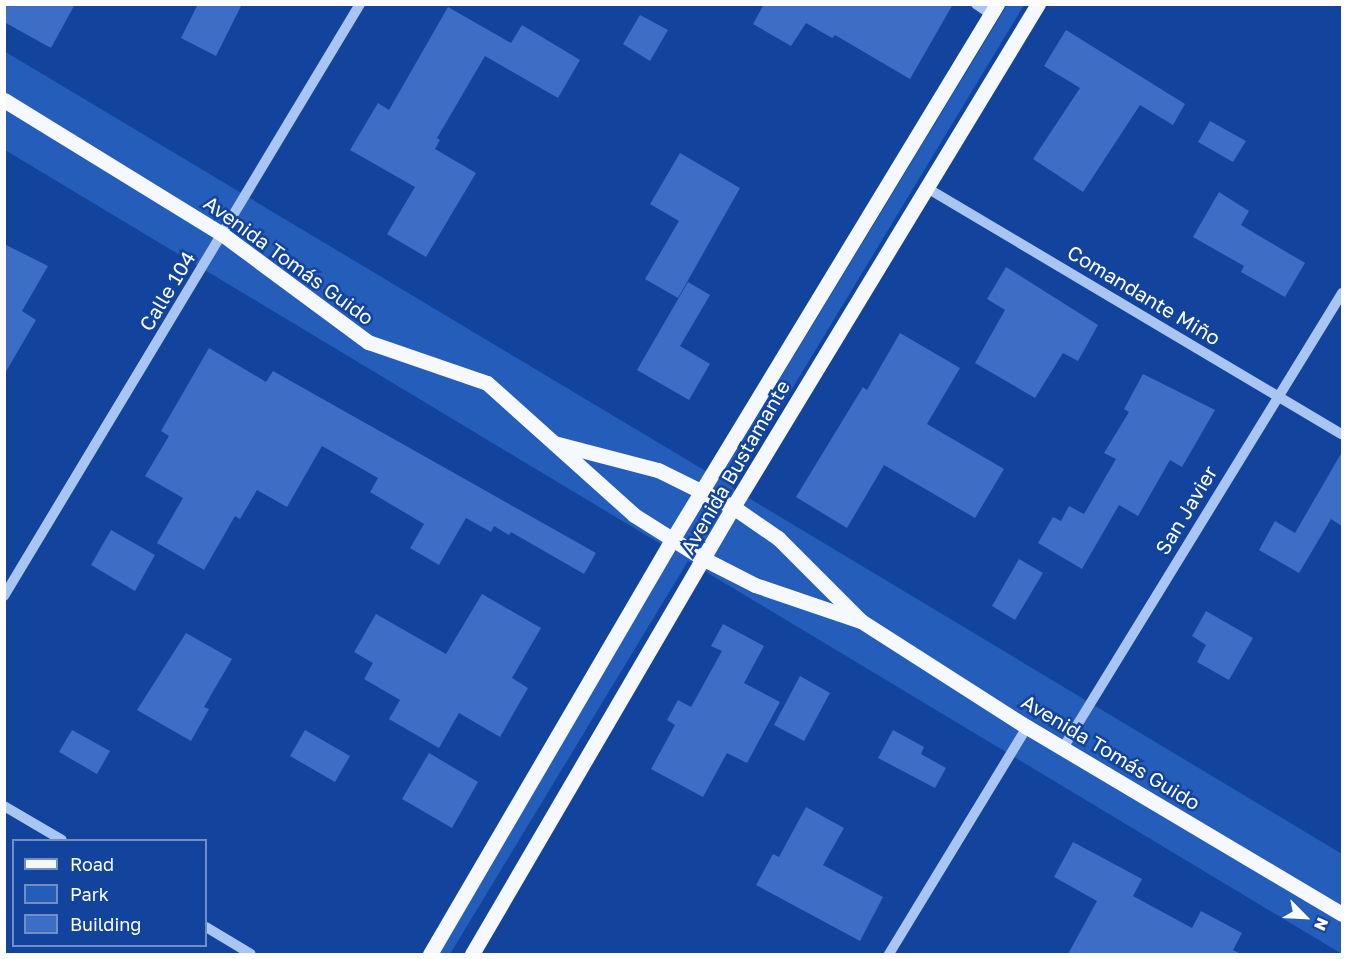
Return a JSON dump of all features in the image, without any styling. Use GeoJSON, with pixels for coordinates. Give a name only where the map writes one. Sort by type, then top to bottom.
{"type":"FeatureCollection","features":[{"type":"Feature","properties":{"kind":"main road","name":"Avenida Bustamante"},"geometry":{"type":"LineString","coordinates":[[472,954],[734,507],[1038,4]]}},
{"type":"Feature","properties":{"kind":"main road","name":"Avenida Bustamante"},"geometry":{"type":"LineString","coordinates":[[430,954],[703,489],[994,9]]}},
{"type":"Feature","properties":{"kind":"main road","name":"Avenida Tomás Guido"},"geometry":{"type":"LineString","coordinates":[[4,100],[222,234],[368,342],[487,383],[551,443],[634,515],[704,559],[755,585],[861,621]]}},
{"type":"Feature","properties":{"kind":"main road","name":"Avenida Tomás Guido"},"geometry":{"type":"LineString","coordinates":[[551,443],[658,470],[703,489],[734,507],[778,538],[861,621],[1027,727],[1342,914]]}},
{"type":"Feature","properties":{"kind":"street","name":"Calle 104"},"geometry":{"type":"LineString","coordinates":[[4,596],[360,4]]}},
{"type":"Feature","properties":{"kind":"street"},"geometry":{"type":"LineString","coordinates":[[976,4],[994,9]]}},
{"type":"Feature","properties":{"kind":"street","name":"Comandante Miño"},"geometry":{"type":"LineString","coordinates":[[927,188],[1342,434]]}},
{"type":"Feature","properties":{"kind":"street","name":"San Javier"},"geometry":{"type":"LineString","coordinates":[[1063,748],[1277,395],[1342,293]]}},
{"type":"Feature","properties":{"kind":"street"},"geometry":{"type":"LineString","coordinates":[[889,954],[1027,727]]}},
{"type":"Feature","properties":{"kind":"street"},"geometry":{"type":"LineString","coordinates":[[4,806],[60,839]]}},
{"type":"Feature","properties":{"kind":"street"},"geometry":{"type":"LineString","coordinates":[[207,928],[251,954]]}},
{"type":"Feature","properties":{"kind":"green space"},"geometry":{"type":"Polygon","coordinates":[[[1007,5],[1024,5],[732,488],[1342,854],[1342,954],[688,561],[450,954],[431,954],[674,552],[5,150],[4,51],[719,479],[1007,5]]]}},
{"type":"Feature","properties":{"kind":"building"},"geometry":{"type":"Polygon","coordinates":[[[4,4],[75,4],[51,48],[4,22],[4,4]]]}},
{"type":"Feature","properties":{"kind":"building"},"geometry":{"type":"Polygon","coordinates":[[[198,4],[242,4],[216,56],[181,38],[198,4]]]}},
{"type":"Feature","properties":{"kind":"building"},"geometry":{"type":"Polygon","coordinates":[[[764,4],[953,4],[910,79],[835,35],[832,38],[806,23],[791,46],[753,24],[764,4]]]}},
{"type":"Feature","properties":{"kind":"building"},"geometry":{"type":"Polygon","coordinates":[[[448,7],[511,43],[522,25],[580,60],[558,98],[485,56],[437,138],[440,140],[435,149],[476,173],[426,257],[387,234],[415,187],[350,150],[378,103],[389,110],[448,7]]]}},
{"type":"Feature","properties":{"kind":"building"},"geometry":{"type":"Polygon","coordinates":[[[640,15],[668,30],[650,61],[623,44],[640,15]]]}},
{"type":"Feature","properties":{"kind":"building"},"geometry":{"type":"Polygon","coordinates":[[[1066,30],[1185,104],[1173,125],[1140,105],[1083,192],[1033,159],[1080,88],[1044,66],[1066,30]]]}},
{"type":"Feature","properties":{"kind":"building"},"geometry":{"type":"Polygon","coordinates":[[[1210,121],[1246,141],[1233,162],[1198,142],[1210,121]]]}},
{"type":"Feature","properties":{"kind":"building"},"geometry":{"type":"Polygon","coordinates":[[[680,153],[740,188],[678,298],[645,279],[679,221],[650,204],[680,153]]]}},
{"type":"Feature","properties":{"kind":"building"},"geometry":{"type":"Polygon","coordinates":[[[1219,192],[1249,211],[1241,225],[1305,263],[1285,297],[1241,272],[1244,266],[1193,237],[1219,192]]]}},
{"type":"Feature","properties":{"kind":"building"},"geometry":{"type":"Polygon","coordinates":[[[4,244],[48,266],[22,311],[36,320],[4,375],[4,244]]]}},
{"type":"Feature","properties":{"kind":"building"},"geometry":{"type":"Polygon","coordinates":[[[1006,267],[1098,325],[1078,361],[1063,353],[1035,398],[975,363],[1005,310],[987,299],[1006,267]]]}},
{"type":"Feature","properties":{"kind":"building"},"geometry":{"type":"Polygon","coordinates":[[[688,282],[710,295],[680,346],[710,364],[689,400],[637,370],[688,282]]]}},
{"type":"Feature","properties":{"kind":"building"},"geometry":{"type":"Polygon","coordinates":[[[900,333],[960,368],[927,424],[1004,469],[975,518],[884,465],[847,528],[796,497],[863,387],[867,390],[900,333]]]}},
{"type":"Feature","properties":{"kind":"building"},"geometry":{"type":"Polygon","coordinates":[[[209,348],[266,382],[273,371],[596,553],[584,574],[511,532],[509,535],[494,526],[491,532],[466,518],[439,565],[410,548],[424,524],[370,492],[378,478],[322,446],[287,507],[257,490],[240,519],[235,516],[204,570],[157,543],[183,498],[145,476],[169,436],[161,431],[209,348]]]}},
{"type":"Feature","properties":{"kind":"building"},"geometry":{"type":"Polygon","coordinates":[[[1143,374],[1215,410],[1182,467],[1170,460],[1138,516],[1119,505],[1082,569],[1038,543],[1053,517],[1061,521],[1069,506],[1084,514],[1116,459],[1104,453],[1129,412],[1124,409],[1143,374]]]}},
{"type":"Feature","properties":{"kind":"building"},"geometry":{"type":"Polygon","coordinates":[[[1342,452],[1342,526],[1331,519],[1299,573],[1259,550],[1275,521],[1295,533],[1342,452]]]}},
{"type":"Feature","properties":{"kind":"building"},"geometry":{"type":"Polygon","coordinates":[[[111,530],[155,555],[135,591],[91,565],[111,530]]]}},
{"type":"Feature","properties":{"kind":"building"},"geometry":{"type":"Polygon","coordinates":[[[1019,559],[1043,573],[1015,620],[992,606],[1019,559]]]}},
{"type":"Feature","properties":{"kind":"building"},"geometry":{"type":"Polygon","coordinates":[[[482,594],[541,628],[512,678],[528,688],[500,737],[459,713],[439,748],[389,719],[400,700],[364,679],[373,663],[354,652],[376,614],[446,654],[482,594]]]}},
{"type":"Feature","properties":{"kind":"building"},"geometry":{"type":"Polygon","coordinates":[[[1206,611],[1253,638],[1229,680],[1197,662],[1206,645],[1192,636],[1206,611]]]}},
{"type":"Feature","properties":{"kind":"building"},"geometry":{"type":"Polygon","coordinates":[[[723,624],[764,646],[744,683],[780,702],[747,763],[727,753],[703,797],[651,769],[675,725],[667,720],[678,700],[691,707],[722,651],[711,646],[723,624]]]}},
{"type":"Feature","properties":{"kind":"building"},"geometry":{"type":"Polygon","coordinates":[[[186,633],[232,659],[204,707],[209,709],[191,741],[137,710],[186,633]]]}},
{"type":"Feature","properties":{"kind":"building"},"geometry":{"type":"Polygon","coordinates":[[[800,676],[830,693],[804,741],[774,725],[800,676]]]}},
{"type":"Feature","properties":{"kind":"building"},"geometry":{"type":"Polygon","coordinates":[[[72,730],[110,751],[97,774],[59,752],[72,730]]]}},
{"type":"Feature","properties":{"kind":"building"},"geometry":{"type":"Polygon","coordinates":[[[305,730],[350,756],[335,782],[290,756],[305,730]]]}},
{"type":"Feature","properties":{"kind":"building"},"geometry":{"type":"Polygon","coordinates":[[[893,730],[924,747],[921,754],[946,768],[935,788],[878,758],[893,730]]]}},
{"type":"Feature","properties":{"kind":"building"},"geometry":{"type":"Polygon","coordinates":[[[429,753],[478,782],[452,828],[402,799],[429,753]]]}},
{"type":"Feature","properties":{"kind":"building"},"geometry":{"type":"Polygon","coordinates":[[[806,807],[844,828],[823,865],[883,897],[860,941],[756,885],[773,854],[779,857],[806,807]]]}},
{"type":"Feature","properties":{"kind":"building"},"geometry":{"type":"Polygon","coordinates":[[[1073,842],[1142,879],[1133,896],[1192,928],[1201,911],[1242,933],[1233,950],[1241,954],[1068,954],[1097,901],[1054,877],[1073,842]]]}}]}
